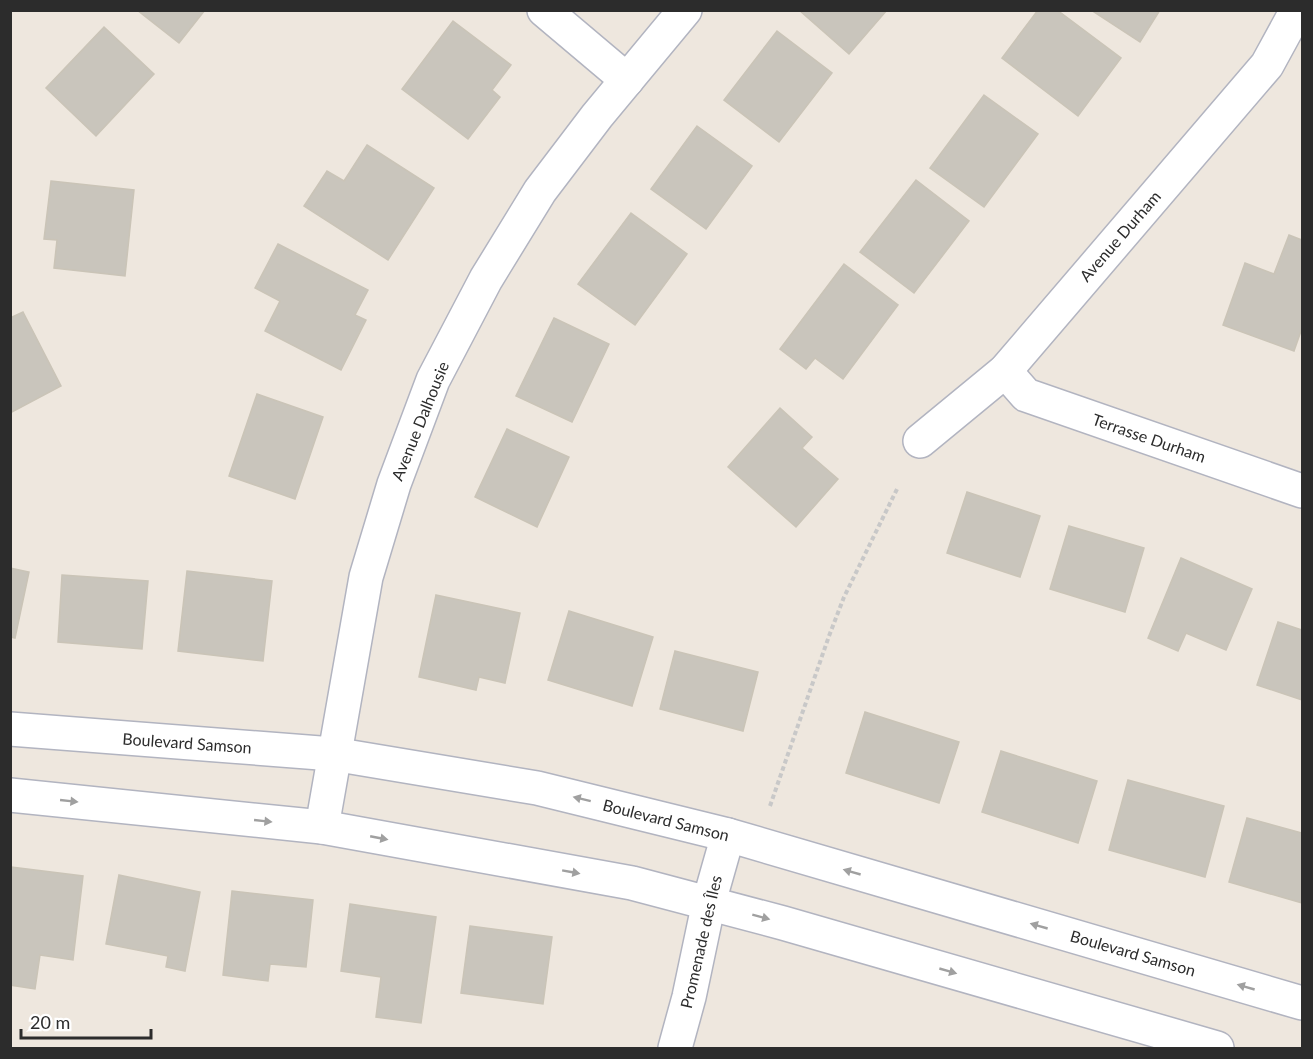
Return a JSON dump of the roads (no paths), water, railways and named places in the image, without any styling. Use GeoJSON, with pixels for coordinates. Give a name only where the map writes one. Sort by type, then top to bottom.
{"type":"FeatureCollection","features":[{"type":"Feature","properties":{"kind":"street"},"geometry":{"type":"LineString","coordinates":[[544,10],[627,80]]}},
{"type":"Feature","properties":{"kind":"street","name":"Avenue Dalhousie"},"geometry":{"type":"LineString","coordinates":[[322,827],[333,754],[366,577],[394,484],[433,380],[486,279],[540,191],[685,10]]}},
{"type":"Feature","properties":{"kind":"street","name":"Avenue Durham"},"geometry":{"type":"LineString","coordinates":[[920,441],[1005,371],[1267,65],[1297,10]]}},
{"type":"Feature","properties":{"kind":"street","name":"Terrasse Durham"},"geometry":{"type":"LineString","coordinates":[[1005,371],[1026,395],[1302,490]]}},
{"type":"Feature","properties":{"kind":"street","name":"Boulevard Samson"},"geometry":{"type":"LineString","coordinates":[[10,729],[333,754],[537,788],[728,835],[1302,1003]]}},
{"type":"Feature","properties":{"kind":"street"},"geometry":{"type":"LineString","coordinates":[[10,795],[322,827],[632,883],[709,902],[1217,1048]]}},
{"type":"Feature","properties":{"kind":"street","name":"Promenade des Îles"},"geometry":{"type":"LineString","coordinates":[[675,1048],[689,997],[709,902],[728,835]]}}]}
